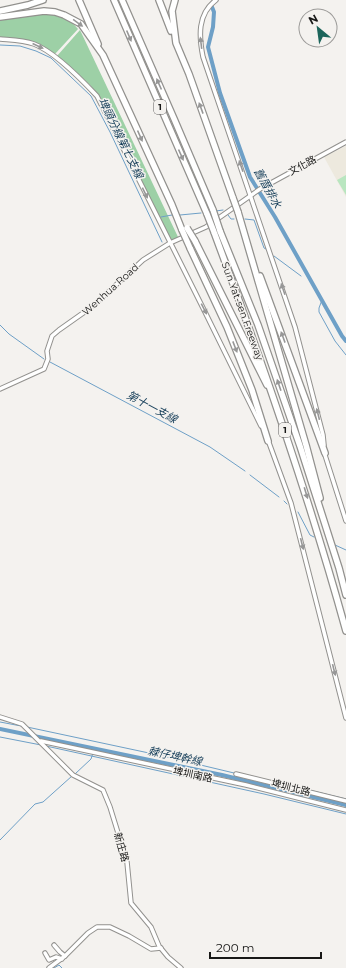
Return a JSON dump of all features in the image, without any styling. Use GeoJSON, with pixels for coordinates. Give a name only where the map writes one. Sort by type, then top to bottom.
{"type":"FeatureCollection","features":[{"type":"Feature","properties":{"kind":"highway"},"geometry":{"type":"LineString","coordinates":[[0,11],[43,0]]}},
{"type":"Feature","properties":{"kind":"highway"},"geometry":{"type":"LineString","coordinates":[[79,0],[172,205],[185,229],[195,241],[237,323],[271,395],[300,474]]}},
{"type":"Feature","properties":{"kind":"highway","name":"Sun Yat-sen Freeway"},"geometry":{"type":"LineString","coordinates":[[114,0],[207,214],[217,231],[258,325],[300,446],[339,568],[346,595]]}},
{"type":"Feature","properties":{"kind":"highway","name":"Sun Yat-sen Freeway"},"geometry":{"type":"LineString","coordinates":[[122,0],[176,121],[213,210],[217,231],[300,474],[330,571],[346,631]]}},
{"type":"Feature","properties":{"kind":"highway"},"geometry":{"type":"LineString","coordinates":[[159,0],[189,74],[238,212],[306,445],[339,568]]}},
{"type":"Feature","properties":{"kind":"highway"},"geometry":{"type":"LineString","coordinates":[[175,0],[172,11],[176,43]]}},
{"type":"Feature","properties":{"kind":"highway"},"geometry":{"type":"LineString","coordinates":[[0,17],[44,11],[55,12],[81,24],[103,55]]}},
{"type":"Feature","properties":{"kind":"highway"},"geometry":{"type":"LineString","coordinates":[[185,229],[190,248],[228,327],[252,390],[268,441]]}},
{"type":"Feature","properties":{"kind":"highway"},"geometry":{"type":"LineString","coordinates":[[245,236],[282,333],[324,453]]}},
{"type":"Feature","properties":{"kind":"street"},"geometry":{"type":"LineString","coordinates":[[216,0],[210,4],[202,18],[200,42],[203,57],[252,194],[295,327],[323,435],[324,453],[346,521]]}},
{"type":"Feature","properties":{"kind":"street"},"geometry":{"type":"LineString","coordinates":[[0,39],[22,40],[35,44],[68,68],[97,96],[209,319],[268,441],[291,503],[346,718]]}},
{"type":"Feature","properties":{"kind":"street","name":"文化路"},"geometry":{"type":"LineString","coordinates":[[252,194],[346,142]]}},
{"type":"Feature","properties":{"kind":"street","name":"Wenhua Road"},"geometry":{"type":"LineString","coordinates":[[0,389],[44,368],[48,359],[47,351],[52,336],[93,306],[143,260],[170,244],[206,227],[252,194]]}},
{"type":"Feature","properties":{"kind":"street","name":"新庄路"},"geometry":{"type":"LineString","coordinates":[[0,718],[22,724],[73,775],[103,790],[110,807],[127,862],[131,903],[151,927],[159,946],[168,957],[181,968]]}},
{"type":"Feature","properties":{"kind":"street","name":"埤圳南路"},"geometry":{"type":"LineString","coordinates":[[40,741],[246,785],[346,810]]}},
{"type":"Feature","properties":{"kind":"street","name":"埤圳北路"},"geometry":{"type":"LineString","coordinates":[[236,774],[346,801]]}},
{"type":"Feature","properties":{"kind":"street"},"geometry":{"type":"LineString","coordinates":[[50,968],[64,957],[88,933],[97,927],[110,928],[129,936],[151,949],[161,948]]}},
{"type":"Feature","properties":{"kind":"street"},"geometry":{"type":"LineString","coordinates":[[54,945],[64,957]]}},
{"type":"Feature","properties":{"kind":"street"},"geometry":{"type":"LineString","coordinates":[[45,953],[49,960],[56,957],[64,957]]}},
{"type":"Feature","properties":{"kind":"shaded area"},"geometry":{"type":"Polygon","coordinates":[[[346,146],[346,197],[324,157],[346,146]]]}},
{"type":"Feature","properties":{"kind":"green space"},"geometry":{"type":"Polygon","coordinates":[[[42,14],[62,17],[71,22],[78,29],[55,54],[42,46],[29,41],[0,37],[0,19],[42,14]]]}},
{"type":"Feature","properties":{"kind":"green space"},"geometry":{"type":"Polygon","coordinates":[[[80,30],[178,237],[171,241],[135,169],[111,116],[90,85],[57,56],[80,30]]]}},
{"type":"Feature","properties":{"kind":"green space"},"geometry":{"type":"Polygon","coordinates":[[[346,175],[346,195],[337,180],[346,175]]]}},
{"type":"Feature","properties":{"kind":"waterway","name":"舊厝排水"},"geometry":{"type":"LineString","coordinates":[[212,7],[214,12],[213,27],[208,47],[220,93],[250,177],[275,217],[346,341]]}},
{"type":"Feature","properties":{"kind":"waterway","name":"埤頭分線第七支線"},"geometry":{"type":"LineString","coordinates":[[0,45],[20,46],[51,58],[91,96],[110,132],[162,242]]}},
{"type":"Feature","properties":{"kind":"waterway"},"geometry":{"type":"LineString","coordinates":[[216,211],[223,210]]}},
{"type":"Feature","properties":{"kind":"waterway"},"geometry":{"type":"LineString","coordinates":[[180,215],[201,213]]}},
{"type":"Feature","properties":{"kind":"waterway"},"geometry":{"type":"LineString","coordinates":[[161,217],[172,215]]}},
{"type":"Feature","properties":{"kind":"waterway"},"geometry":{"type":"LineString","coordinates":[[228,215],[231,219],[234,219]]}},
{"type":"Feature","properties":{"kind":"waterway"},"geometry":{"type":"LineString","coordinates":[[245,219],[254,220],[264,248],[266,249]]}},
{"type":"Feature","properties":{"kind":"waterway"},"geometry":{"type":"LineString","coordinates":[[274,256],[301,276]]}},
{"type":"Feature","properties":{"kind":"waterway"},"geometry":{"type":"LineString","coordinates":[[322,300],[319,312],[335,341],[346,355]]}},
{"type":"Feature","properties":{"kind":"waterway","name":"第十一支線"},"geometry":{"type":"LineString","coordinates":[[0,325],[9,334],[44,359]]}},
{"type":"Feature","properties":{"kind":"waterway","name":"第十一支線"},"geometry":{"type":"LineString","coordinates":[[50,362],[210,447],[245,471]]}},
{"type":"Feature","properties":{"kind":"waterway","name":"第十一支線"},"geometry":{"type":"LineString","coordinates":[[250,475],[279,497]]}},
{"type":"Feature","properties":{"kind":"waterway","name":"第十一支線"},"geometry":{"type":"LineString","coordinates":[[284,501],[287,504]]}},
{"type":"Feature","properties":{"kind":"waterway","name":"第十一支線"},"geometry":{"type":"LineString","coordinates":[[298,512],[310,535],[314,537]]}},
{"type":"Feature","properties":{"kind":"waterway","name":"第十一支線"},"geometry":{"type":"LineString","coordinates":[[335,545],[346,550]]}},
{"type":"Feature","properties":{"kind":"waterway"},"geometry":{"type":"LineString","coordinates":[[0,722],[21,726]]}},
{"type":"Feature","properties":{"kind":"waterway"},"geometry":{"type":"LineString","coordinates":[[27,727],[234,773]]}},
{"type":"Feature","properties":{"kind":"waterway","name":"棘仔埤幹線"},"geometry":{"type":"LineString","coordinates":[[0,729],[222,775],[346,805]]}},
{"type":"Feature","properties":{"kind":"waterway"},"geometry":{"type":"LineString","coordinates":[[0,737],[41,745]]}},
{"type":"Feature","properties":{"kind":"waterway"},"geometry":{"type":"LineString","coordinates":[[46,746],[264,794],[346,814]]}},
{"type":"Feature","properties":{"kind":"waterway"},"geometry":{"type":"LineString","coordinates":[[75,774],[91,759],[93,753]]}},
{"type":"Feature","properties":{"kind":"waterway"},"geometry":{"type":"LineString","coordinates":[[0,840],[35,804],[43,802],[72,776]]}},
{"type":"Feature","properties":{"kind":"waterway"},"geometry":{"type":"LineString","coordinates":[[313,791],[346,799]]}},
{"type":"Feature","properties":{"kind":"waterway"},"geometry":{"type":"LineString","coordinates":[[54,968],[59,965],[62,968]]}}]}
